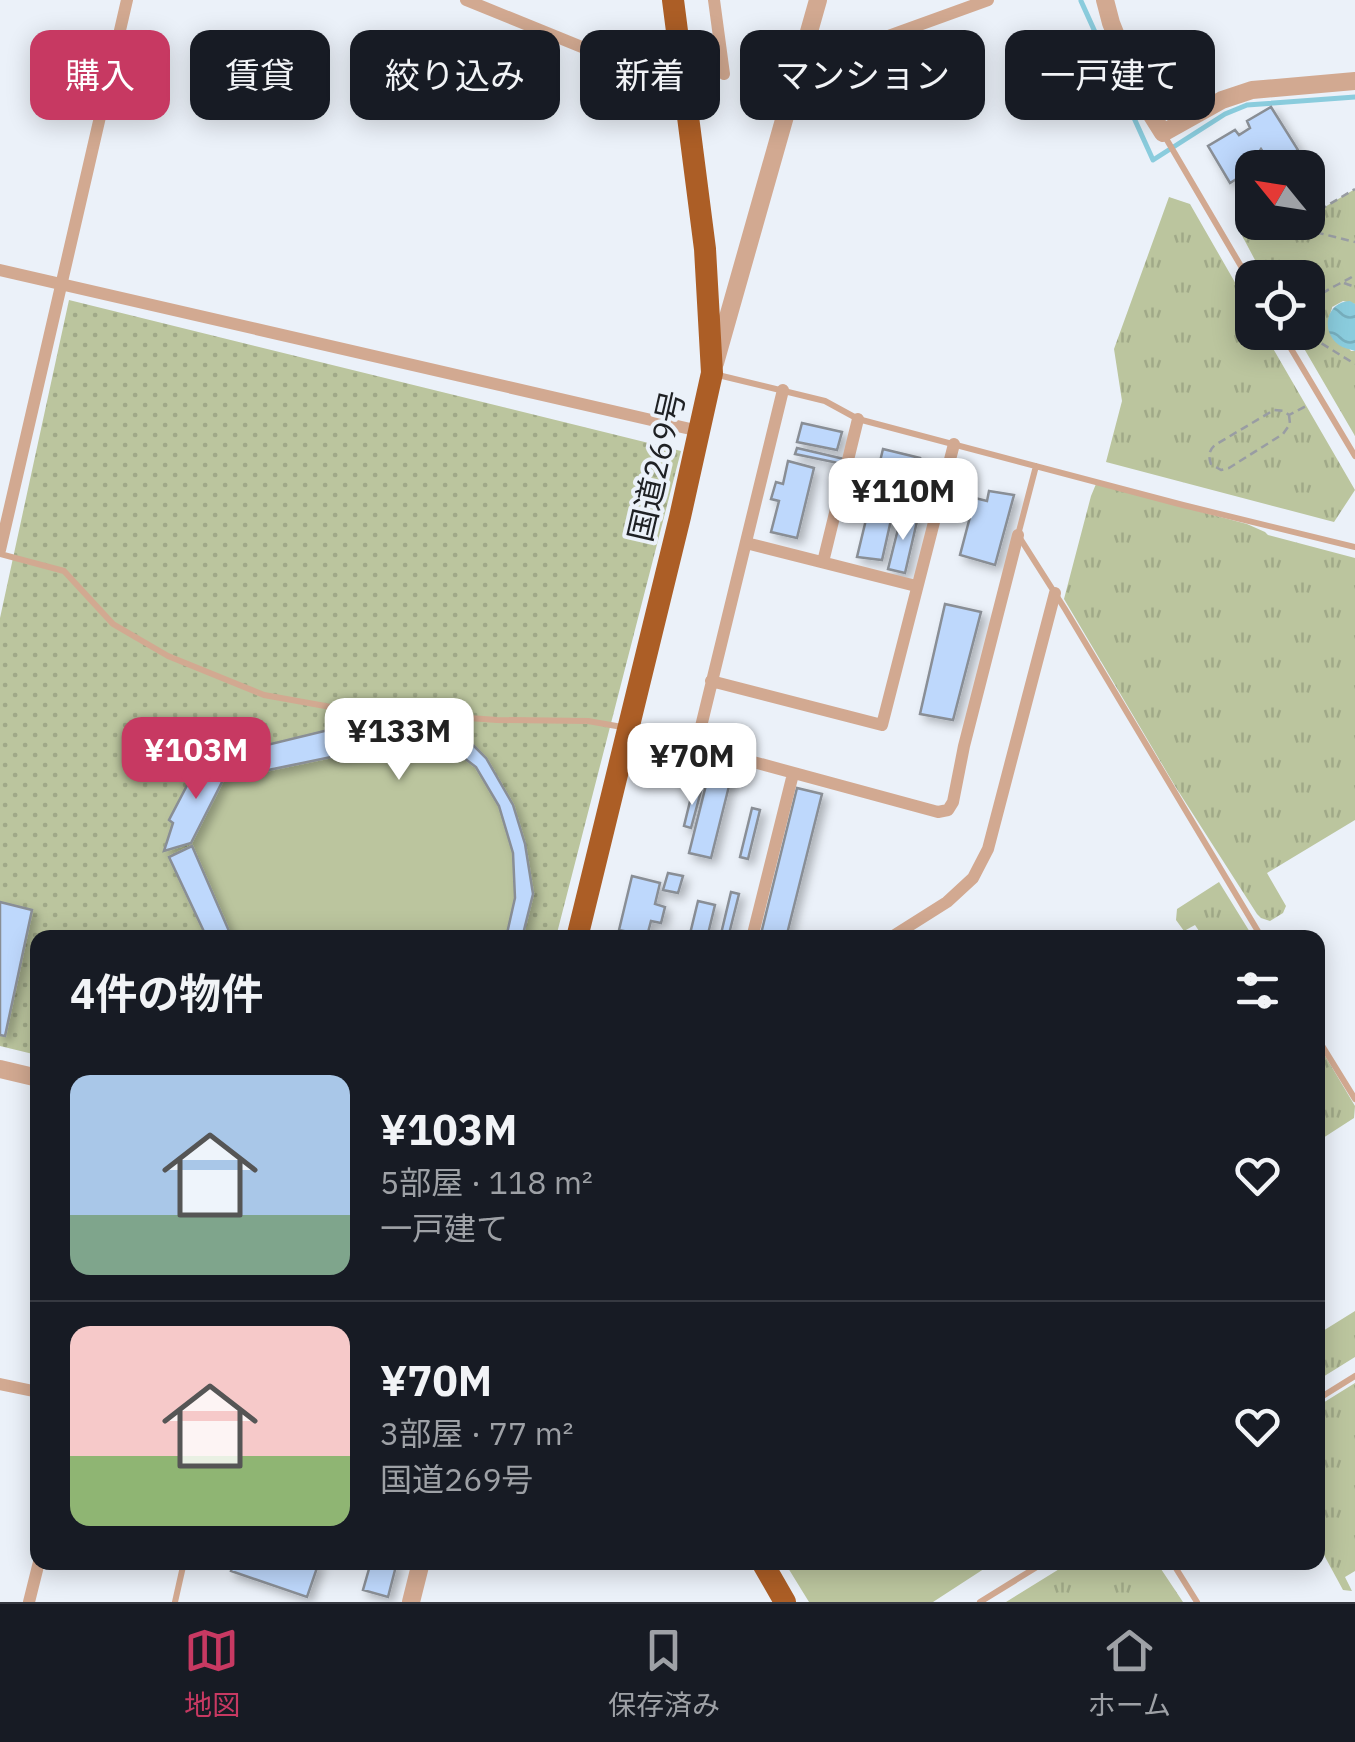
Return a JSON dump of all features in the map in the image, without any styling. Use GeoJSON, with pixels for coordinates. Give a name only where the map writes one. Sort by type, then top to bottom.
{"type":"FeatureCollection","features":[{"type":"Feature","properties":{"kind":"highway","name":"国道269号"},"geometry":{"type":"LineString","coordinates":[[673,0],[677,30]]}},
{"type":"Feature","properties":{"kind":"highway","name":"国道269号"},"geometry":{"type":"LineString","coordinates":[[579,930],[712,373],[705,249],[688,120]]}},
{"type":"Feature","properties":{"kind":"highway"},"geometry":{"type":"LineString","coordinates":[[767,1570],[786,1602]]}},
{"type":"Feature","properties":{"kind":"street"},"geometry":{"type":"LineString","coordinates":[[0,552],[128,0]]}},
{"type":"Feature","properties":{"kind":"street"},"geometry":{"type":"LineString","coordinates":[[714,0],[724,74]]}},
{"type":"Feature","properties":{"kind":"street"},"geometry":{"type":"LineString","coordinates":[[810,30],[818,0]]}},
{"type":"Feature","properties":{"kind":"street"},"geometry":{"type":"LineString","coordinates":[[905,30],[988,0]]}},
{"type":"Feature","properties":{"kind":"street"},"geometry":{"type":"LineString","coordinates":[[1105,0],[1141,98],[1166,137],[1222,100],[1252,90],[1355,81]]}},
{"type":"Feature","properties":{"kind":"street"},"geometry":{"type":"LineString","coordinates":[[472,1],[580,45]]}},
{"type":"Feature","properties":{"kind":"street"},"geometry":{"type":"LineString","coordinates":[[712,373],[785,120]]}},
{"type":"Feature","properties":{"kind":"street"},"geometry":{"type":"LineString","coordinates":[[0,270],[699,432]]}},
{"type":"Feature","properties":{"kind":"street"},"geometry":{"type":"LineString","coordinates":[[696,747],[782,390]]}},
{"type":"Feature","properties":{"kind":"street"},"geometry":{"type":"LineString","coordinates":[[823,562],[858,419]]}},
{"type":"Feature","properties":{"kind":"street"},"geometry":{"type":"LineString","coordinates":[[711,681],[882,725],[954,444]]}},
{"type":"Feature","properties":{"kind":"street"},"geometry":{"type":"LineString","coordinates":[[628,728],[938,812],[948,810],[954,802],[964,746],[1018,534]]}},
{"type":"Feature","properties":{"kind":"street"},"geometry":{"type":"LineString","coordinates":[[746,543],[916,586]]}},
{"type":"Feature","properties":{"kind":"street"},"geometry":{"type":"LineString","coordinates":[[904,930],[964,888],[988,849],[1056,593]]}},
{"type":"Feature","properties":{"kind":"street"},"geometry":{"type":"LineString","coordinates":[[754,930],[792,774]]}},
{"type":"Feature","properties":{"kind":"street"},"geometry":{"type":"LineString","coordinates":[[0,1069],[30,1076]]}},
{"type":"Feature","properties":{"kind":"street"},"geometry":{"type":"LineString","coordinates":[[0,1384],[30,1390]]}},
{"type":"Feature","properties":{"kind":"street"},"geometry":{"type":"LineString","coordinates":[[29,1602],[37,1570]]}},
{"type":"Feature","properties":{"kind":"street"},"geometry":{"type":"LineString","coordinates":[[411,1602],[419,1570]]}},
{"type":"Feature","properties":{"kind":"lane"},"geometry":{"type":"LineString","coordinates":[[1166,137],[1238,260]]}},
{"type":"Feature","properties":{"kind":"lane"},"geometry":{"type":"LineString","coordinates":[[1292,350],[1355,456]]}},
{"type":"Feature","properties":{"kind":"lane"},"geometry":{"type":"LineString","coordinates":[[712,373],[825,401],[858,419],[1355,547]]}},
{"type":"Feature","properties":{"kind":"lane"},"geometry":{"type":"LineString","coordinates":[[1036,466],[1018,534],[1257,930]]}},
{"type":"Feature","properties":{"kind":"lane"},"geometry":{"type":"LineString","coordinates":[[0,552],[64,571],[113,624],[168,656],[264,695],[342,709],[497,720],[588,721],[628,728]]}},
{"type":"Feature","properties":{"kind":"lane"},"geometry":{"type":"LineString","coordinates":[[1325,1050],[1355,1099]]}},
{"type":"Feature","properties":{"kind":"lane"},"geometry":{"type":"LineString","coordinates":[[1325,1395],[1355,1376]]}},
{"type":"Feature","properties":{"kind":"lane"},"geometry":{"type":"LineString","coordinates":[[175,1602],[182,1570]]}},
{"type":"Feature","properties":{"kind":"lane"},"geometry":{"type":"LineString","coordinates":[[980,1602],[1033,1570]]}},
{"type":"Feature","properties":{"kind":"lane"},"geometry":{"type":"LineString","coordinates":[[1177,1570],[1197,1602]]}},
{"type":"Feature","properties":{"kind":"path"},"geometry":{"type":"LineString","coordinates":[[1325,208],[1355,189]]}},
{"type":"Feature","properties":{"kind":"path"},"geometry":{"type":"LineString","coordinates":[[1325,235],[1355,242]]}},
{"type":"Feature","properties":{"kind":"path"},"geometry":{"type":"LineString","coordinates":[[1325,292],[1355,275]]}},
{"type":"Feature","properties":{"kind":"path"},"geometry":{"type":"LineString","coordinates":[[1342,283],[1355,287]]}},
{"type":"Feature","properties":{"kind":"path"},"geometry":{"type":"LineString","coordinates":[[1325,346],[1355,364]]}},
{"type":"Feature","properties":{"kind":"path"},"geometry":{"type":"LineString","coordinates":[[1289,415],[1306,406]]}},
{"type":"Feature","properties":{"kind":"path"},"geometry":{"type":"LineString","coordinates":[[1274,410],[1289,415],[1290,424],[1283,434],[1229,468],[1221,470],[1211,464],[1211,448],[1274,410]]}},
{"type":"Feature","properties":{"kind":"green space"},"geometry":{"type":"Polygon","coordinates":[[[1355,189],[1355,304],[1343,301],[1332,307],[1328,323],[1355,351],[1355,436],[1305,350],[1325,350],[1325,260],[1255,260],[1244,240],[1325,240],[1325,207],[1355,189]]]}},
{"type":"Feature","properties":{"kind":"green space"},"geometry":{"type":"Polygon","coordinates":[[[1169,197],[1190,204],[1235,282],[1235,350],[1274,350],[1355,490],[1334,522],[1106,462],[1122,401],[1114,349],[1169,197]]]}},
{"type":"Feature","properties":{"kind":"green space"},"geometry":{"type":"Polygon","coordinates":[[[69,300],[681,451],[558,930],[30,930],[30,1053],[0,1046],[0,618],[69,300]]]}},
{"type":"Feature","properties":{"kind":"green space"},"geometry":{"type":"Polygon","coordinates":[[[1096,484],[1247,524],[1268,535],[1355,558],[1355,820],[1267,873],[1286,906],[1283,913],[1270,921],[1257,914],[1175,786],[1064,599],[1096,484]]]}},
{"type":"Feature","properties":{"kind":"green space"},"geometry":{"type":"Polygon","coordinates":[[[438,738],[476,767],[499,806],[513,854],[515,898],[508,930],[229,930],[191,843],[223,780],[438,738]]]}},
{"type":"Feature","properties":{"kind":"green space"},"geometry":{"type":"Polygon","coordinates":[[[1219,882],[1249,930],[1198,930],[1195,925],[1183,930],[1176,920],[1177,909],[1219,882]]]}},
{"type":"Feature","properties":{"kind":"green space"},"geometry":{"type":"Polygon","coordinates":[[[1325,1056],[1355,1106],[1354,1118],[1325,1137],[1325,1056]]]}},
{"type":"Feature","properties":{"kind":"green space"},"geometry":{"type":"Polygon","coordinates":[[[1355,1311],[1355,1357],[1325,1376],[1325,1330],[1355,1311]]]}},
{"type":"Feature","properties":{"kind":"green space"},"geometry":{"type":"Polygon","coordinates":[[[1355,1383],[1355,1571],[1345,1577],[1352,1591],[1343,1590],[1325,1557],[1325,1402],[1355,1383]]]}},
{"type":"Feature","properties":{"kind":"green space"},"geometry":{"type":"Polygon","coordinates":[[[789,1570],[982,1570],[933,1602],[809,1602],[789,1570]]]}},
{"type":"Feature","properties":{"kind":"green space"},"geometry":{"type":"Polygon","coordinates":[[[1058,1570],[1162,1570],[1183,1602],[1006,1602],[1058,1570]]]}},
{"type":"Feature","properties":{"kind":"water"},"geometry":{"type":"Polygon","coordinates":[[[1350,301],[1355,304],[1355,351],[1339,345],[1328,325],[1335,306],[1350,301]]]}},
{"type":"Feature","properties":{"kind":"building"},"geometry":{"type":"Polygon","coordinates":[[[1271,107],[1298,150],[1235,150],[1235,180],[1230,183],[1208,146],[1235,130],[1239,135],[1250,128],[1247,121],[1271,107]]]}},
{"type":"Feature","properties":{"kind":"building"},"geometry":{"type":"Polygon","coordinates":[[[802,423],[842,432],[837,450],[797,442],[802,423]]]}},
{"type":"Feature","properties":{"kind":"building"},"geometry":{"type":"Polygon","coordinates":[[[797,448],[844,459],[843,464],[795,454],[797,448]]]}},
{"type":"Feature","properties":{"kind":"building"},"geometry":{"type":"Polygon","coordinates":[[[883,449],[920,458],[906,513],[893,511],[882,560],[857,557],[883,449]]]}},
{"type":"Feature","properties":{"kind":"building"},"geometry":{"type":"Polygon","coordinates":[[[788,461],[814,468],[797,538],[771,532],[779,501],[771,499],[776,482],[783,484],[788,461]]]}},
{"type":"Feature","properties":{"kind":"building"},"geometry":{"type":"Polygon","coordinates":[[[989,491],[1014,495],[995,565],[960,555],[975,498],[987,501],[989,491]]]}},
{"type":"Feature","properties":{"kind":"building"},"geometry":{"type":"Polygon","coordinates":[[[902,513],[918,517],[905,573],[888,569],[902,513]]]}},
{"type":"Feature","properties":{"kind":"building"},"geometry":{"type":"Polygon","coordinates":[[[945,604],[981,612],[953,720],[920,714],[945,604]]]}},
{"type":"Feature","properties":{"kind":"building"},"geometry":{"type":"Polygon","coordinates":[[[415,724],[448,727],[486,758],[513,805],[525,844],[533,894],[524,930],[508,930],[515,898],[513,853],[499,806],[476,767],[438,738],[230,778],[226,755],[345,726],[350,737],[415,724]]]}},
{"type":"Feature","properties":{"kind":"building"},"geometry":{"type":"Polygon","coordinates":[[[208,755],[222,756],[227,779],[191,843],[164,851],[173,823],[169,820],[193,774],[198,777],[208,755]]]}},
{"type":"Feature","properties":{"kind":"building"},"geometry":{"type":"Polygon","coordinates":[[[711,765],[733,770],[711,858],[689,853],[711,765]]]}},
{"type":"Feature","properties":{"kind":"building"},"geometry":{"type":"Polygon","coordinates":[[[797,788],[822,794],[788,930],[762,930],[797,788]]]}},
{"type":"Feature","properties":{"kind":"building"},"geometry":{"type":"Polygon","coordinates":[[[693,789],[701,791],[691,828],[684,826],[693,789]]]}},
{"type":"Feature","properties":{"kind":"building"},"geometry":{"type":"Polygon","coordinates":[[[752,808],[760,810],[748,859],[740,857],[752,808]]]}},
{"type":"Feature","properties":{"kind":"building"},"geometry":{"type":"Polygon","coordinates":[[[192,846],[229,930],[203,930],[169,857],[192,846]]]}},
{"type":"Feature","properties":{"kind":"building"},"geometry":{"type":"Polygon","coordinates":[[[668,873],[683,876],[678,893],[663,890],[668,873]]]}},
{"type":"Feature","properties":{"kind":"building"},"geometry":{"type":"Polygon","coordinates":[[[632,876],[660,883],[655,904],[665,907],[661,923],[651,921],[649,930],[619,930],[632,876]]]}},
{"type":"Feature","properties":{"kind":"building"},"geometry":{"type":"Polygon","coordinates":[[[731,892],[739,894],[730,930],[722,930],[731,892]]]}},
{"type":"Feature","properties":{"kind":"building"},"geometry":{"type":"Polygon","coordinates":[[[698,901],[715,905],[709,930],[691,930],[698,901]]]}},
{"type":"Feature","properties":{"kind":"building"},"geometry":{"type":"Polygon","coordinates":[[[0,902],[32,910],[5,1036],[0,1035],[0,902]]]}},
{"type":"Feature","properties":{"kind":"building"},"geometry":{"type":"Polygon","coordinates":[[[231,1570],[316,1570],[307,1597],[231,1570]]]}},
{"type":"Feature","properties":{"kind":"building"},"geometry":{"type":"Polygon","coordinates":[[[369,1570],[395,1570],[388,1597],[363,1590],[369,1570]]]}},
{"type":"Feature","properties":{"kind":"waterway"},"geometry":{"type":"LineString","coordinates":[[1081,1],[1153,160],[1225,114],[1247,105],[1355,97]]}}]}
